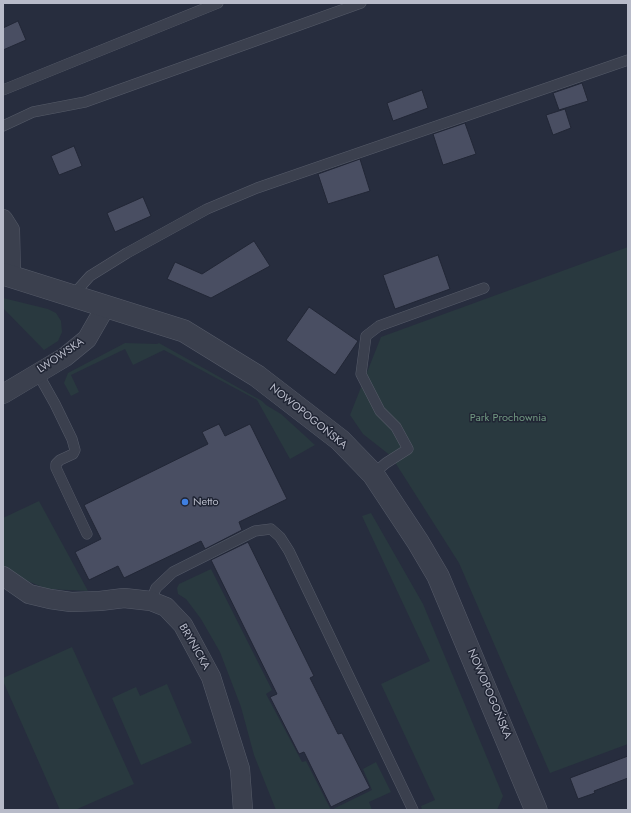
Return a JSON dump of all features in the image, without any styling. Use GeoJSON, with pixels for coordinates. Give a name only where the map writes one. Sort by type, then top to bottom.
{"type":"FeatureCollection","features":[{"type":"Feature","properties":{"kind":"street"},"geometry":{"type":"LineString","coordinates":[[3,219],[10,230],[7,275]]}},
{"type":"Feature","properties":{"kind":"street","name":"NOWOPOGOŃSKA"},"geometry":{"type":"LineString","coordinates":[[7,275],[184,331],[257,376],[340,440],[373,474],[418,542],[438,576],[536,810]]}},
{"type":"Feature","properties":{"kind":"street","name":"LWOWSKA"},"geometry":{"type":"LineString","coordinates":[[3,394],[64,357],[87,339],[106,306]]}},
{"type":"Feature","properties":{"kind":"street","name":"BRYNICKA"},"geometry":{"type":"LineString","coordinates":[[3,576],[29,594],[50,600],[71,602],[124,598],[151,601],[166,607],[183,625],[211,677],[240,769],[243,810]]}},
{"type":"Feature","properties":{"kind":"lane"},"geometry":{"type":"LineString","coordinates":[[3,90],[218,3]]}},
{"type":"Feature","properties":{"kind":"lane"},"geometry":{"type":"LineString","coordinates":[[3,126],[33,112],[85,102],[361,3]]}},
{"type":"Feature","properties":{"kind":"lane"},"geometry":{"type":"LineString","coordinates":[[74,295],[90,276],[127,253],[207,209],[257,188],[628,60]]}},
{"type":"Feature","properties":{"kind":"lane"},"geometry":{"type":"LineString","coordinates":[[373,474],[386,463],[408,449],[396,428],[380,410],[361,374],[366,336],[379,326],[484,288]]}},
{"type":"Feature","properties":{"kind":"lane"},"geometry":{"type":"LineString","coordinates":[[37,372],[52,397],[72,440],[75,450],[73,454],[60,460],[56,464],[56,468],[87,534]]}},
{"type":"Feature","properties":{"kind":"lane"},"geometry":{"type":"LineString","coordinates":[[151,601],[156,588],[173,572],[180,568],[255,531],[271,530],[280,537],[293,558],[413,810]]}},
{"type":"Feature","properties":{"kind":"green space","name":"Park Prochownia"},"geometry":{"type":"Polygon","coordinates":[[[628,247],[628,744],[550,773],[459,563],[391,456],[363,434],[350,415],[381,337],[628,247]]]}},
{"type":"Feature","properties":{"kind":"green space"},"geometry":{"type":"Polygon","coordinates":[[[3,298],[48,309],[56,313],[61,321],[62,332],[58,341],[44,350],[3,308],[3,298]]]}},
{"type":"Feature","properties":{"kind":"green space"},"geometry":{"type":"Polygon","coordinates":[[[125,343],[159,343],[262,401],[281,414],[315,445],[290,459],[257,400],[164,350],[133,365],[125,349],[71,375],[79,392],[71,396],[64,383],[68,373],[125,343]]]}},
{"type":"Feature","properties":{"kind":"green space"},"geometry":{"type":"Polygon","coordinates":[[[39,501],[88,591],[47,589],[3,571],[3,518],[39,501]]]}},
{"type":"Feature","properties":{"kind":"green space"},"geometry":{"type":"Polygon","coordinates":[[[371,513],[423,604],[503,796],[497,810],[422,810],[421,806],[435,800],[381,684],[430,661],[362,516],[371,513]]]}},
{"type":"Feature","properties":{"kind":"green space"},"geometry":{"type":"Polygon","coordinates":[[[211,569],[272,690],[266,694],[302,762],[306,761],[331,810],[276,810],[254,755],[241,707],[220,652],[201,619],[186,599],[178,594],[177,588],[179,584],[211,569]]]}},
{"type":"Feature","properties":{"kind":"green space"},"geometry":{"type":"Polygon","coordinates":[[[72,647],[134,784],[75,810],[60,810],[3,678],[72,647]]]}},
{"type":"Feature","properties":{"kind":"green space"},"geometry":{"type":"Polygon","coordinates":[[[167,684],[192,743],[141,765],[112,698],[136,687],[140,696],[167,684]]]}},
{"type":"Feature","properties":{"kind":"green space"},"geometry":{"type":"Polygon","coordinates":[[[376,762],[391,792],[369,802],[372,810],[331,810],[372,790],[363,769],[376,762]]]}},
{"type":"Feature","properties":{"kind":"building"},"geometry":{"type":"Polygon","coordinates":[[[18,21],[26,40],[3,50],[3,28],[18,21]]]}},
{"type":"Feature","properties":{"kind":"building"},"geometry":{"type":"Polygon","coordinates":[[[582,83],[588,101],[559,110],[553,93],[582,83]]]}},
{"type":"Feature","properties":{"kind":"building"},"geometry":{"type":"Polygon","coordinates":[[[422,90],[428,108],[393,121],[387,103],[422,90]]]}},
{"type":"Feature","properties":{"kind":"building"},"geometry":{"type":"Polygon","coordinates":[[[565,109],[571,128],[553,135],[546,115],[565,109]]]}},
{"type":"Feature","properties":{"kind":"building"},"geometry":{"type":"Polygon","coordinates":[[[465,123],[476,154],[443,165],[433,134],[465,123]]]}},
{"type":"Feature","properties":{"kind":"building"},"geometry":{"type":"Polygon","coordinates":[[[74,146],[82,166],[59,175],[51,156],[74,146]]]}},
{"type":"Feature","properties":{"kind":"building"},"geometry":{"type":"Polygon","coordinates":[[[360,159],[370,191],[328,204],[318,174],[360,159]]]}},
{"type":"Feature","properties":{"kind":"building"},"geometry":{"type":"Polygon","coordinates":[[[143,197],[151,216],[115,232],[107,213],[143,197]]]}},
{"type":"Feature","properties":{"kind":"building"},"geometry":{"type":"Polygon","coordinates":[[[254,241],[270,266],[211,298],[167,279],[175,262],[202,274],[254,241]]]}},
{"type":"Feature","properties":{"kind":"building"},"geometry":{"type":"Polygon","coordinates":[[[438,255],[450,289],[395,309],[383,275],[438,255]]]}},
{"type":"Feature","properties":{"kind":"building"},"geometry":{"type":"Polygon","coordinates":[[[309,307],[358,341],[335,375],[286,340],[309,307]]]}},
{"type":"Feature","properties":{"kind":"building","name":"Netto"},"geometry":{"type":"Polygon","coordinates":[[[219,424],[225,436],[250,424],[287,499],[239,522],[242,530],[205,549],[201,541],[124,578],[118,566],[89,580],[75,552],[101,539],[84,505],[208,444],[202,432],[219,424]]]}},
{"type":"Feature","properties":{"kind":"building"},"geometry":{"type":"Polygon","coordinates":[[[248,542],[314,676],[310,678],[338,734],[342,733],[370,788],[331,807],[304,752],[299,754],[270,697],[277,694],[211,560],[248,542]]]}},
{"type":"Feature","properties":{"kind":"building"},"geometry":{"type":"Polygon","coordinates":[[[628,756],[628,778],[578,799],[570,778],[628,756]]]}},
{"type":"Feature","properties":{"kind":"place","name":"Netto"},"geometry":{"type":"Point","coordinates":[185,502]}}]}
